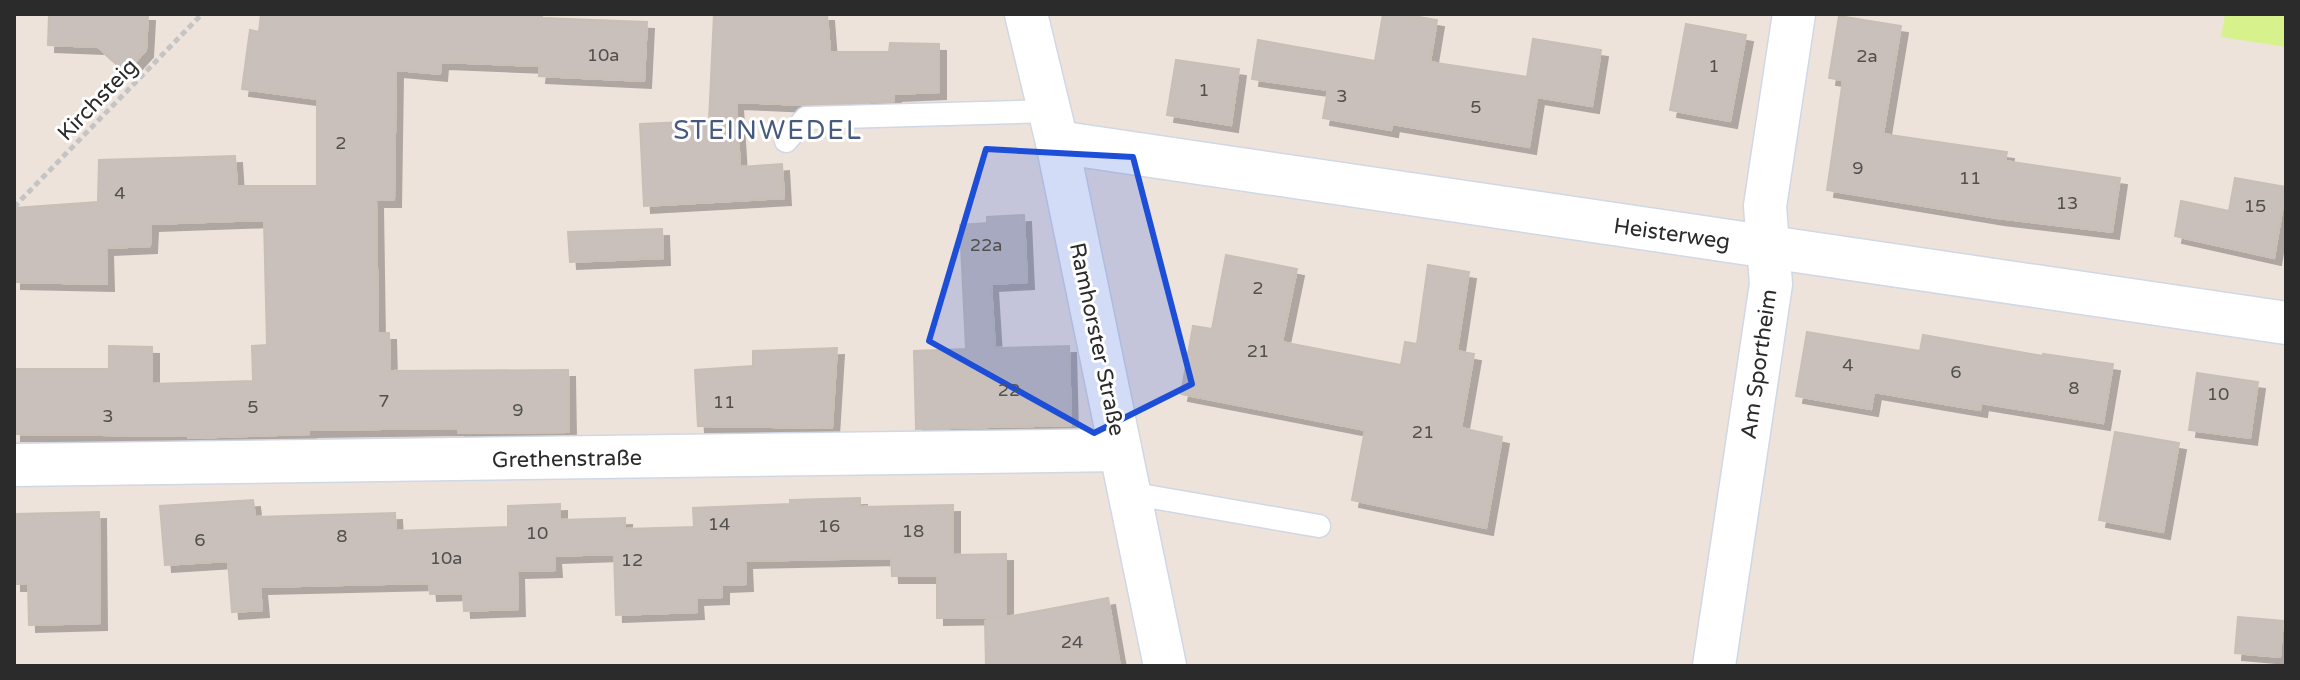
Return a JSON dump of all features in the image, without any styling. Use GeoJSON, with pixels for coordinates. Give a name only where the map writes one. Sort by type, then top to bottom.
{"type":"FeatureCollection","features":[{"type":"Feature","properties":{"kind":"street","name":"Ramhorster Straße"},"geometry":{"type":"LineString","coordinates":[[1026,14],[1054,127],[1165,666]]}},
{"type":"Feature","properties":{"kind":"street","name":"Am Sportheim"},"geometry":{"type":"LineString","coordinates":[[1714,666],[1771,284],[1765,206],[1794,14]]}},
{"type":"Feature","properties":{"kind":"street","name":"Heisterweg"},"geometry":{"type":"LineString","coordinates":[[1054,127],[1769,247],[2286,323]]}},
{"type":"Feature","properties":{"kind":"street","name":"Grethenstraße"},"geometry":{"type":"LineString","coordinates":[[14,465],[1120,450]]}},
{"type":"Feature","properties":{"kind":"lane"},"geometry":{"type":"LineString","coordinates":[[786,141],[806,118],[1054,127]]}},
{"type":"Feature","properties":{"kind":"lane"},"geometry":{"type":"LineString","coordinates":[[1129,493],[1319,526]]}},
{"type":"Feature","properties":{"kind":"path","name":"Kirchsteig"},"geometry":{"type":"LineString","coordinates":[[14,207],[202,14]]}},
{"type":"Feature","properties":{"kind":"highlighted area"},"geometry":{"type":"Polygon","coordinates":[[[986,149],[1133,157],[1192,384],[1094,433],[929,341],[986,149]]]}},
{"type":"Feature","properties":{"kind":"green space"},"geometry":{"type":"Polygon","coordinates":[[[2225,14],[2286,14],[2286,47],[2221,37],[2225,14]]]}},
{"type":"Feature","properties":{"kind":"building"},"geometry":{"type":"Polygon","coordinates":[[[49,14],[148,14],[146,50],[126,72],[98,47],[48,45],[49,14]]]}},
{"type":"Feature","properties":{"kind":"building"},"geometry":{"type":"Polygon","coordinates":[[[261,14],[542,14],[542,18],[647,22],[644,81],[539,76],[540,66],[441,62],[440,74],[396,70],[394,200],[376,200],[378,333],[389,333],[390,371],[568,370],[569,432],[458,433],[458,428],[309,430],[309,434],[188,438],[14,434],[14,369],[109,369],[109,346],[152,347],[152,384],[253,381],[252,346],[267,345],[264,220],[151,224],[150,246],[106,248],[107,284],[14,282],[14,208],[98,202],[99,160],[235,156],[237,186],[317,186],[317,99],[242,89],[250,30],[259,32],[261,14]]]}},
{"type":"Feature","properties":{"kind":"building"},"geometry":{"type":"Polygon","coordinates":[[[714,14],[827,14],[830,52],[889,52],[890,43],[939,44],[939,92],[894,94],[894,101],[802,105],[736,102],[740,167],[782,164],[784,198],[644,206],[640,124],[709,121],[714,14]]]}},
{"type":"Feature","properties":{"kind":"building"},"geometry":{"type":"Polygon","coordinates":[[[1383,14],[1437,20],[1430,62],[1527,77],[1533,39],[1601,50],[1592,106],[1537,97],[1529,147],[1392,124],[1391,130],[1323,118],[1328,90],[1252,79],[1258,40],[1375,61],[1383,14]]]}},
{"type":"Feature","properties":{"kind":"building"},"geometry":{"type":"Polygon","coordinates":[[[1839,16],[1901,26],[1883,134],[2007,152],[2005,161],[2120,178],[2112,232],[1997,218],[1827,190],[1843,80],[1829,78],[1839,16]]]}},
{"type":"Feature","properties":{"kind":"building"},"geometry":{"type":"Polygon","coordinates":[[[1686,24],[1746,35],[1730,121],[1670,110],[1686,24]]]}},
{"type":"Feature","properties":{"kind":"building"},"geometry":{"type":"Polygon","coordinates":[[[1176,60],[1239,69],[1231,125],[1167,115],[1176,60]]]}},
{"type":"Feature","properties":{"kind":"building"},"geometry":{"type":"Polygon","coordinates":[[[2235,178],[2286,187],[2274,258],[2175,236],[2181,201],[2229,211],[2235,178]]]}},
{"type":"Feature","properties":{"kind":"building"},"geometry":{"type":"Polygon","coordinates":[[[1024,215],[1027,282],[991,284],[995,348],[1069,346],[1071,425],[916,429],[914,351],[966,349],[960,225],[987,223],[987,217],[1024,215]]]}},
{"type":"Feature","properties":{"kind":"building"},"geometry":{"type":"Polygon","coordinates":[[[662,229],[663,258],[570,262],[568,232],[662,229]]]}},
{"type":"Feature","properties":{"kind":"building"},"geometry":{"type":"Polygon","coordinates":[[[1226,255],[1297,269],[1282,342],[1401,365],[1405,342],[1417,344],[1428,265],[1469,272],[1457,351],[1474,354],[1461,428],[1502,437],[1486,528],[1352,500],[1365,430],[1181,394],[1193,326],[1212,329],[1226,255]]]}},
{"type":"Feature","properties":{"kind":"building"},"geometry":{"type":"Polygon","coordinates":[[[1807,332],[1920,351],[1923,335],[2043,356],[2113,364],[2103,423],[1981,403],[1980,410],[1874,392],[1871,409],[1796,396],[1807,332]]]}},
{"type":"Feature","properties":{"kind":"building"},"geometry":{"type":"Polygon","coordinates":[[[837,348],[832,428],[698,426],[695,370],[753,366],[753,351],[837,348]]]}},
{"type":"Feature","properties":{"kind":"building"},"geometry":{"type":"Polygon","coordinates":[[[2197,373],[2258,382],[2250,438],[2189,430],[2197,373]]]}},
{"type":"Feature","properties":{"kind":"building"},"geometry":{"type":"Polygon","coordinates":[[[2115,432],[2179,443],[2163,532],[2099,520],[2115,432]]]}},
{"type":"Feature","properties":{"kind":"building"},"geometry":{"type":"Polygon","coordinates":[[[860,498],[860,507],[953,505],[953,555],[1006,554],[1006,617],[937,618],[937,576],[892,576],[891,558],[745,561],[746,584],[722,585],[722,597],[696,598],[697,612],[616,615],[614,554],[554,556],[555,570],[517,571],[518,609],[464,611],[463,593],[430,594],[429,583],[260,587],[262,610],[232,612],[228,561],[165,565],[160,506],[253,500],[255,517],[395,513],[396,531],[508,527],[508,506],[560,504],[560,520],[625,518],[625,529],[694,527],[693,508],[860,498]]]}},
{"type":"Feature","properties":{"kind":"building"},"geometry":{"type":"Polygon","coordinates":[[[99,512],[100,623],[29,625],[28,584],[14,584],[14,514],[99,512]]]}},
{"type":"Feature","properties":{"kind":"building"},"geometry":{"type":"Polygon","coordinates":[[[1108,598],[1120,666],[986,666],[985,621],[1108,598]]]}},
{"type":"Feature","properties":{"kind":"building"},"geometry":{"type":"Polygon","coordinates":[[[2238,617],[2283,621],[2280,657],[2235,653],[2238,617]]]}},
{"type":"Feature","properties":{"kind":"district","name":"STEINWEDEL"},"geometry":{"type":"Point","coordinates":[768,130]}}]}
